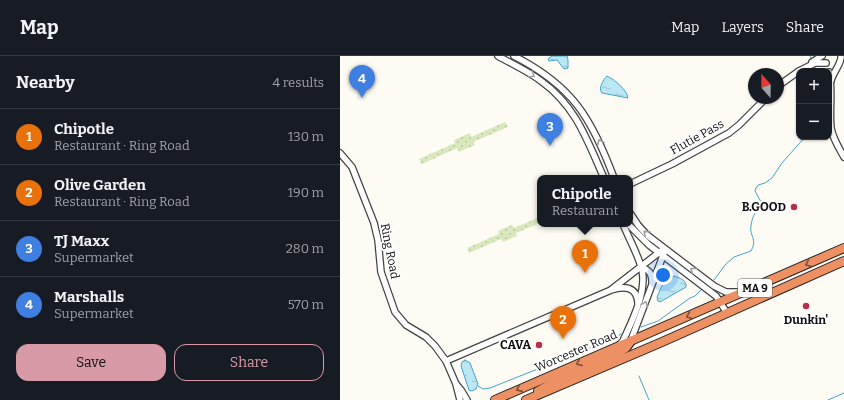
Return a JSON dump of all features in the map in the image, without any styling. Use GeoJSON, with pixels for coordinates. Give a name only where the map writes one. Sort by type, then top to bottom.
{"type":"FeatureCollection","features":[{"type":"Feature","properties":{"kind":"highway","name":"MA 9"},"geometry":{"type":"LineString","coordinates":[[721,303],[844,248]]}},
{"type":"Feature","properties":{"kind":"highway","name":"MA 9"},"geometry":{"type":"LineString","coordinates":[[525,400],[643,350],[844,261]]}},
{"type":"Feature","properties":{"kind":"highway","name":"Worcester Road"},"geometry":{"type":"LineString","coordinates":[[495,400],[631,340],[721,303]]}},
{"type":"Feature","properties":{"kind":"highway"},"geometry":{"type":"LineString","coordinates":[[525,400],[550,383],[619,353],[626,348],[631,340]]}},
{"type":"Feature","properties":{"kind":"street"},"geometry":{"type":"LineString","coordinates":[[498,56],[541,80],[568,105],[581,126],[603,175]]}},
{"type":"Feature","properties":{"kind":"street"},"geometry":{"type":"LineString","coordinates":[[509,62],[513,56],[526,62],[560,86],[579,106],[598,136],[613,175]]}},
{"type":"Feature","properties":{"kind":"street"},"geometry":{"type":"LineString","coordinates":[[523,56],[526,62]]}},
{"type":"Feature","properties":{"kind":"street"},"geometry":{"type":"LineString","coordinates":[[804,68],[823,56],[828,68]]}},
{"type":"Feature","properties":{"kind":"street"},"geometry":{"type":"LineString","coordinates":[[832,78],[837,66],[841,62],[841,57]]}},
{"type":"Feature","properties":{"kind":"street"},"geometry":{"type":"LineString","coordinates":[[805,68],[816,63],[826,64],[832,67],[837,66]]}},
{"type":"Feature","properties":{"kind":"street"},"geometry":{"type":"LineString","coordinates":[[784,82],[796,73]]}},
{"type":"Feature","properties":{"kind":"street","name":"Flutie Pass"},"geometry":{"type":"LineString","coordinates":[[633,182],[729,133],[742,123],[760,104]]}},
{"type":"Feature","properties":{"kind":"street"},"geometry":{"type":"LineString","coordinates":[[831,104],[831,129],[844,157]]}},
{"type":"Feature","properties":{"kind":"street","name":"Ring Road"},"geometry":{"type":"LineString","coordinates":[[340,153],[352,168],[374,224],[378,240],[380,270],[394,310],[406,326],[430,341],[446,361],[456,384],[466,400]]}},
{"type":"Feature","properties":{"kind":"street"},"geometry":{"type":"LineString","coordinates":[[633,218],[644,232],[719,289],[733,292],[753,289]]}},
{"type":"Feature","properties":{"kind":"street"},"geometry":{"type":"LineString","coordinates":[[615,348],[623,341],[638,303],[642,284],[641,267],[624,227]]}},
{"type":"Feature","properties":{"kind":"street"},"geometry":{"type":"LineString","coordinates":[[631,227],[642,239],[714,294],[727,313]]}},
{"type":"Feature","properties":{"kind":"street"},"geometry":{"type":"LineString","coordinates":[[609,291],[661,254],[665,249]]}},
{"type":"Feature","properties":{"kind":"street"},"geometry":{"type":"LineString","coordinates":[[631,340],[652,288],[661,254]]}},
{"type":"Feature","properties":{"kind":"street"},"geometry":{"type":"LineString","coordinates":[[641,267],[648,270],[651,274],[652,288]]}},
{"type":"Feature","properties":{"kind":"street"},"geometry":{"type":"LineString","coordinates":[[446,361],[609,291],[623,288],[630,289],[636,295],[638,303]]}},
{"type":"Feature","properties":{"kind":"street"},"geometry":{"type":"LineString","coordinates":[[456,384],[460,400]]}},
{"type":"Feature","properties":{"kind":"green space"},"geometry":{"type":"Polygon","coordinates":[[[505,122],[508,127],[473,142],[475,145],[459,152],[457,148],[422,164],[419,159],[455,143],[454,140],[470,133],[471,137],[505,122]]]}},
{"type":"Feature","properties":{"kind":"green space"},"geometry":{"type":"Polygon","coordinates":[[[537,218],[537,224],[516,233],[517,236],[503,242],[501,239],[469,253],[467,248],[499,234],[498,231],[512,225],[514,228],[537,218]]]}},
{"type":"Feature","properties":{"kind":"water"},"geometry":{"type":"Polygon","coordinates":[[[552,56],[567,56],[568,68],[564,69],[557,60],[549,61],[548,59],[552,56]]]}},
{"type":"Feature","properties":{"kind":"water"},"geometry":{"type":"Polygon","coordinates":[[[607,76],[620,86],[628,98],[602,93],[601,86],[607,76]]]}},
{"type":"Feature","properties":{"kind":"water"},"geometry":{"type":"Polygon","coordinates":[[[674,276],[684,281],[686,287],[660,302],[658,301],[657,297],[663,284],[668,278],[674,276]]]}},
{"type":"Feature","properties":{"kind":"water"},"geometry":{"type":"Polygon","coordinates":[[[465,360],[470,363],[478,384],[476,389],[472,391],[469,390],[461,366],[462,362],[465,360]]]}},
{"type":"Feature","properties":{"kind":"waterway"},"geometry":{"type":"LineString","coordinates":[[714,280],[725,265],[734,257],[751,251],[754,243],[751,232],[752,222],[761,202],[755,191],[756,188],[758,185],[765,183],[772,178],[782,163],[802,140]]}},
{"type":"Feature","properties":{"kind":"waterway"},"geometry":{"type":"LineString","coordinates":[[641,327],[658,321],[695,296],[702,289]]}},
{"type":"Feature","properties":{"kind":"waterway"},"geometry":{"type":"LineString","coordinates":[[618,338],[621,334]]}},
{"type":"Feature","properties":{"kind":"waterway"},"geometry":{"type":"LineString","coordinates":[[478,386],[483,389],[490,388],[618,337]]}},
{"type":"Feature","properties":{"kind":"waterway"},"geometry":{"type":"LineString","coordinates":[[639,376],[649,400]]}},
{"type":"Feature","properties":{"kind":"waterway"},"geometry":{"type":"LineString","coordinates":[[828,400],[844,393]]}},
{"type":"Feature","properties":{"kind":"place","name":"Marshalls"},"geometry":{"type":"Point","coordinates":[362,98]}},
{"type":"Feature","properties":{"kind":"place","name":"TJ Maxx"},"geometry":{"type":"Point","coordinates":[550,146]}},
{"type":"Feature","properties":{"kind":"place","name":"B.GOOD"},"geometry":{"type":"Point","coordinates":[794,207]}},
{"type":"Feature","properties":{"kind":"place","name":"Chipotle"},"geometry":{"type":"Point","coordinates":[585,273]}},
{"type":"Feature","properties":{"kind":"place","name":"Dunkin'"},"geometry":{"type":"Point","coordinates":[806,306]}},
{"type":"Feature","properties":{"kind":"place","name":"Olive Garden"},"geometry":{"type":"Point","coordinates":[563,339]}},
{"type":"Feature","properties":{"kind":"place","name":"CAVA"},"geometry":{"type":"Point","coordinates":[539,345]}}]}
